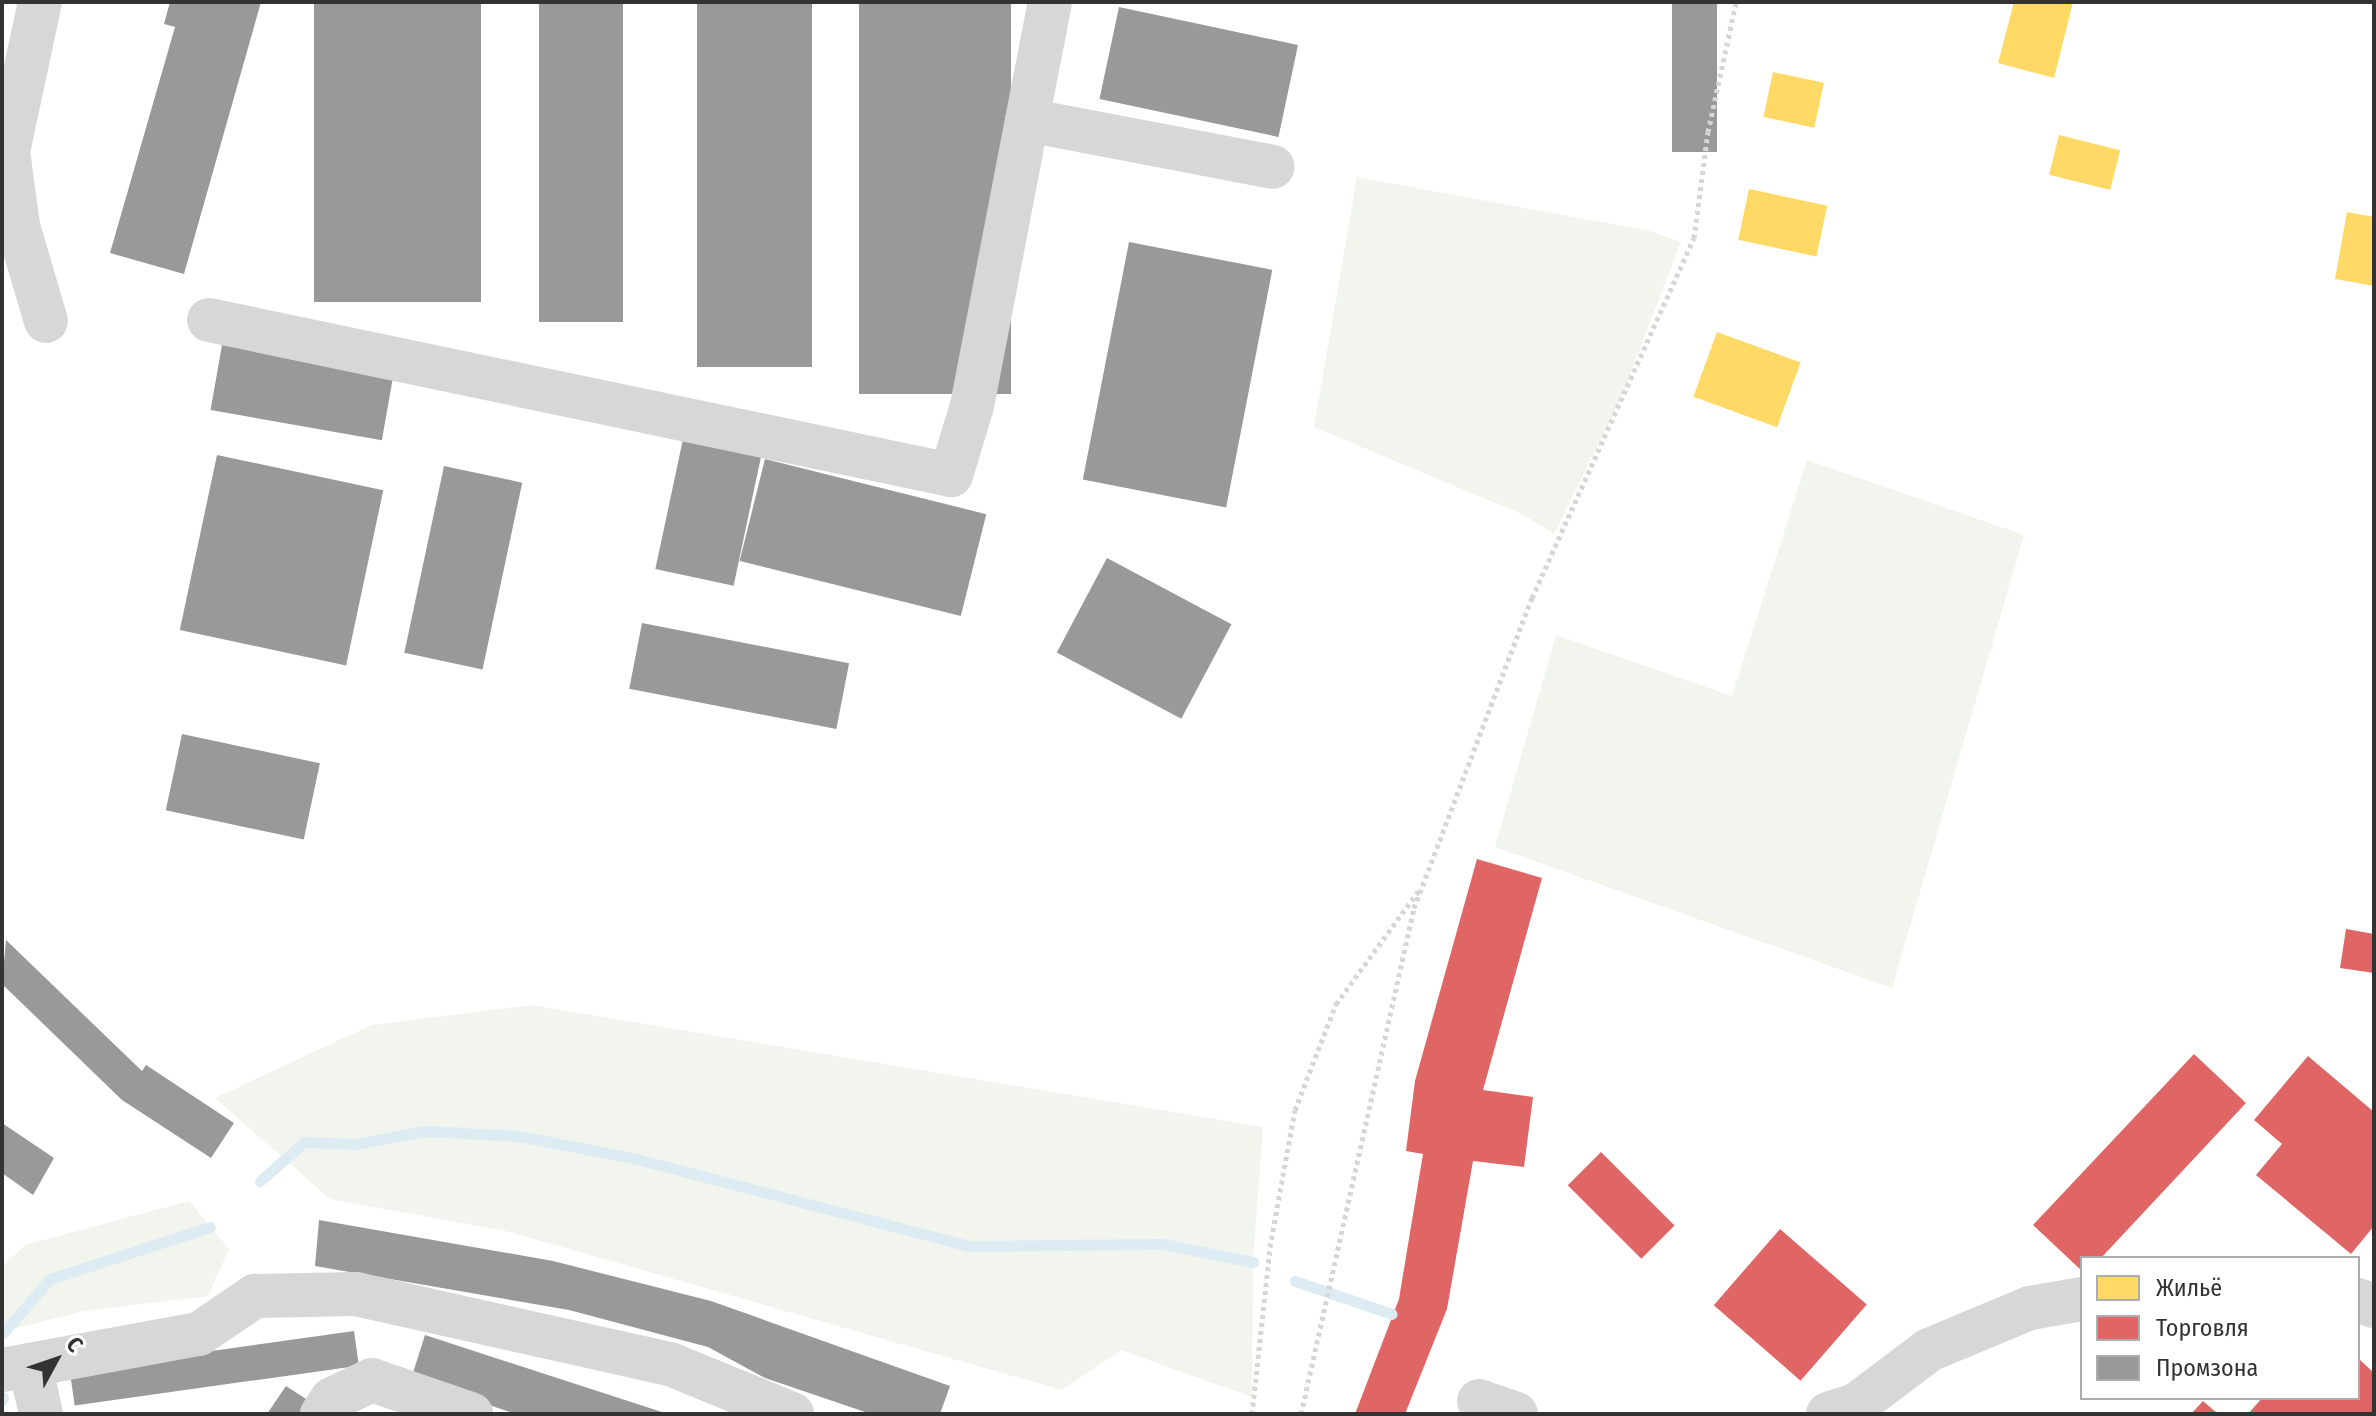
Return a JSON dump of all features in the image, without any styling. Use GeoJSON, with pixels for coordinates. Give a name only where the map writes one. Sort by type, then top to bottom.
{"type":"FeatureCollection","features":[{"type":"Feature","properties":{"kind":"lane"},"geometry":{"type":"LineString","coordinates":[[40,2],[8,151],[18,226],[46,321]]}},
{"type":"Feature","properties":{"kind":"lane"},"geometry":{"type":"LineString","coordinates":[[209,320],[951,475],[972,406],[1050,2]]}},
{"type":"Feature","properties":{"kind":"lane"},"geometry":{"type":"LineString","coordinates":[[1027,120],[1273,167]]}},
{"type":"Feature","properties":{"kind":"lane"},"geometry":{"type":"LineString","coordinates":[[41,1414],[16,1368],[199,1334],[255,1296],[356,1294],[670,1364],[792,1414]]}},
{"type":"Feature","properties":{"kind":"lane"},"geometry":{"type":"LineString","coordinates":[[1847,1411],[1929,1350],[2030,1308],[2080,1299]]}},
{"type":"Feature","properties":{"kind":"lane"},"geometry":{"type":"LineString","coordinates":[[322,1414],[332,1399],[372,1380],[471,1414]]}},
{"type":"Feature","properties":{"kind":"path"},"geometry":{"type":"LineString","coordinates":[[1301,1414],[1414,908],[1532,598],[1694,238],[1708,132],[1736,2]]}},
{"type":"Feature","properties":{"kind":"path"},"geometry":{"type":"LineString","coordinates":[[1252,1414],[1270,1247],[1295,1110],[1336,1004],[1422,886]]}},
{"type":"Feature","properties":{"kind":"shaded area"},"geometry":{"type":"Polygon","coordinates":[[[1357,177],[1650,231],[1681,242],[1621,398],[1554,534],[1524,515],[1314,427],[1357,177]]]}},
{"type":"Feature","properties":{"kind":"shaded area"},"geometry":{"type":"Polygon","coordinates":[[[1807,460],[2024,535],[1892,988],[1495,847],[1556,635],[1732,696],[1807,460]]]}},
{"type":"Feature","properties":{"kind":"shaded area"},"geometry":{"type":"Polygon","coordinates":[[[531,1005],[1263,1127],[1253,1262],[1252,1397],[1121,1350],[1062,1390],[506,1231],[330,1199],[215,1098],[372,1025],[531,1005]]]}},
{"type":"Feature","properties":{"kind":"shaded area"},"geometry":{"type":"Polygon","coordinates":[[[189,1201],[229,1249],[208,1296],[85,1311],[2,1332],[2,1267],[25,1245],[189,1201]]]}},
{"type":"Feature","properties":{"kind":"building: Жильё"},"geometry":{"type":"Polygon","coordinates":[[[2014,2],[2073,2],[2054,78],[1998,63],[2014,2]]]}},
{"type":"Feature","properties":{"kind":"building: Жильё"},"geometry":{"type":"Polygon","coordinates":[[[1773,72],[1824,83],[1814,128],[1763,117],[1773,72]]]}},
{"type":"Feature","properties":{"kind":"building: Жильё"},"geometry":{"type":"Polygon","coordinates":[[[2059,135],[2120,150],[2110,190],[2049,175],[2059,135]]]}},
{"type":"Feature","properties":{"kind":"building: Жильё"},"geometry":{"type":"Polygon","coordinates":[[[1749,189],[1827,206],[1816,256],[1738,240],[1749,189]]]}},
{"type":"Feature","properties":{"kind":"building: Жильё"},"geometry":{"type":"Polygon","coordinates":[[[2347,212],[2374,217],[2374,286],[2335,279],[2347,212]]]}},
{"type":"Feature","properties":{"kind":"building: Жильё"},"geometry":{"type":"Polygon","coordinates":[[[1717,332],[1801,362],[1777,427],[1693,397],[1717,332]]]}},
{"type":"Feature","properties":{"kind":"building: Торговля"},"geometry":{"type":"Polygon","coordinates":[[[1477,859],[1542,878],[1483,1090],[1533,1097],[1524,1167],[1473,1161],[1447,1309],[1405,1414],[1355,1414],[1399,1299],[1423,1154],[1406,1151],[1415,1081],[1477,859]]]}},
{"type":"Feature","properties":{"kind":"building: Торговля"},"geometry":{"type":"Polygon","coordinates":[[[2346,929],[2374,934],[2374,973],[2340,968],[2346,929]]]}},
{"type":"Feature","properties":{"kind":"building: Торговля"},"geometry":{"type":"Polygon","coordinates":[[[2194,1054],[2246,1103],[2103,1256],[2080,1256],[2080,1269],[2033,1225],[2194,1054]]]}},
{"type":"Feature","properties":{"kind":"building: Торговля"},"geometry":{"type":"Polygon","coordinates":[[[2308,1056],[2374,1112],[2374,1226],[2351,1254],[2256,1175],[2282,1144],[2254,1120],[2308,1056]]]}},
{"type":"Feature","properties":{"kind":"building: Торговля"},"geometry":{"type":"Polygon","coordinates":[[[1601,1152],[1675,1226],[1641,1259],[1568,1185],[1601,1152]]]}},
{"type":"Feature","properties":{"kind":"building: Торговля"},"geometry":{"type":"Polygon","coordinates":[[[1780,1229],[1867,1304],[1801,1381],[1714,1305],[1780,1229]]]}},
{"type":"Feature","properties":{"kind":"building: Торговля"},"geometry":{"type":"Polygon","coordinates":[[[2360,1360],[2374,1373],[2374,1414],[2248,1414],[2260,1400],[2360,1400],[2360,1360]]]}},
{"type":"Feature","properties":{"kind":"building: Торговля"},"geometry":{"type":"Polygon","coordinates":[[[2203,1401],[2218,1414],[2191,1414],[2203,1401]]]}},
{"type":"Feature","properties":{"kind":"building: Промзона"},"geometry":{"type":"Polygon","coordinates":[[[170,2],[261,2],[184,274],[110,253],[175,27],[164,24],[170,2]]]}},
{"type":"Feature","properties":{"kind":"building: Промзона"},"geometry":{"type":"Polygon","coordinates":[[[314,2],[481,2],[481,302],[314,302],[314,2]]]}},
{"type":"Feature","properties":{"kind":"building: Промзона"},"geometry":{"type":"Polygon","coordinates":[[[539,2],[623,2],[623,322],[539,322],[539,2]]]}},
{"type":"Feature","properties":{"kind":"building: Промзона"},"geometry":{"type":"Polygon","coordinates":[[[697,2],[812,2],[812,367],[697,367],[697,2]]]}},
{"type":"Feature","properties":{"kind":"building: Промзона"},"geometry":{"type":"Polygon","coordinates":[[[859,2],[1011,2],[1011,394],[859,394],[859,2]]]}},
{"type":"Feature","properties":{"kind":"building: Промзона"},"geometry":{"type":"Polygon","coordinates":[[[1672,2],[1717,2],[1717,152],[1672,152],[1672,2]]]}},
{"type":"Feature","properties":{"kind":"building: Промзона"},"geometry":{"type":"Polygon","coordinates":[[[1119,7],[1298,45],[1278,137],[1099,99],[1119,7]]]}},
{"type":"Feature","properties":{"kind":"building: Промзона"},"geometry":{"type":"Polygon","coordinates":[[[1129,242],[1272,270],[1226,507],[1083,480],[1129,242]]]}},
{"type":"Feature","properties":{"kind":"building: Промзона"},"geometry":{"type":"Polygon","coordinates":[[[222,345],[393,375],[382,440],[211,410],[222,345]]]}},
{"type":"Feature","properties":{"kind":"building: Промзона"},"geometry":{"type":"Polygon","coordinates":[[[683,439],[761,456],[734,586],[655,569],[683,439]]]}},
{"type":"Feature","properties":{"kind":"building: Промзона"},"geometry":{"type":"Polygon","coordinates":[[[217,455],[383,490],[346,665],[180,630],[217,455]]]}},
{"type":"Feature","properties":{"kind":"building: Промзона"},"geometry":{"type":"Polygon","coordinates":[[[765,459],[986,514],[961,616],[740,561],[765,459]]]}},
{"type":"Feature","properties":{"kind":"building: Промзона"},"geometry":{"type":"Polygon","coordinates":[[[444,466],[522,483],[483,669],[404,653],[444,466]]]}},
{"type":"Feature","properties":{"kind":"building: Промзона"},"geometry":{"type":"Polygon","coordinates":[[[1107,558],[1231,624],[1181,719],[1057,652],[1107,558]]]}},
{"type":"Feature","properties":{"kind":"building: Промзона"},"geometry":{"type":"Polygon","coordinates":[[[642,623],[849,663],[836,729],[629,689],[642,623]]]}},
{"type":"Feature","properties":{"kind":"building: Промзона"},"geometry":{"type":"Polygon","coordinates":[[[182,734],[320,763],[304,840],[166,810],[182,734]]]}},
{"type":"Feature","properties":{"kind":"building: Промзона"},"geometry":{"type":"Polygon","coordinates":[[[6,940],[142,1071],[146,1065],[234,1123],[211,1158],[122,1100],[2,984],[6,940]]]}},
{"type":"Feature","properties":{"kind":"building: Промзона"},"geometry":{"type":"Polygon","coordinates":[[[2,1123],[54,1158],[33,1195],[2,1173],[2,1123]]]}},
{"type":"Feature","properties":{"kind":"building: Промзона"},"geometry":{"type":"Polygon","coordinates":[[[319,1220],[553,1261],[711,1301],[950,1386],[940,1414],[871,1414],[765,1378],[708,1347],[569,1310],[315,1266],[319,1220]]]}},
{"type":"Feature","properties":{"kind":"building: Промзона"},"geometry":{"type":"Polygon","coordinates":[[[354,1331],[359,1366],[75,1406],[70,1371],[354,1331]]]}},
{"type":"Feature","properties":{"kind":"building: Промзона"},"geometry":{"type":"Polygon","coordinates":[[[425,1335],[665,1414],[516,1414],[411,1379],[425,1335]]]}},
{"type":"Feature","properties":{"kind":"building: Промзона"},"geometry":{"type":"Polygon","coordinates":[[[286,1386],[320,1408],[317,1414],[267,1414],[286,1386]]]}},
{"type":"Feature","properties":{"kind":"waterway"},"geometry":{"type":"LineString","coordinates":[[260,1181],[304,1142],[355,1144],[425,1131],[518,1136],[637,1159],[969,1246],[1163,1244],[1253,1262]]}},
{"type":"Feature","properties":{"kind":"waterway"},"geometry":{"type":"LineString","coordinates":[[3,1333],[50,1279],[210,1227]]}},
{"type":"Feature","properties":{"kind":"waterway"},"geometry":{"type":"LineString","coordinates":[[1295,1281],[1392,1314]]}}]}
